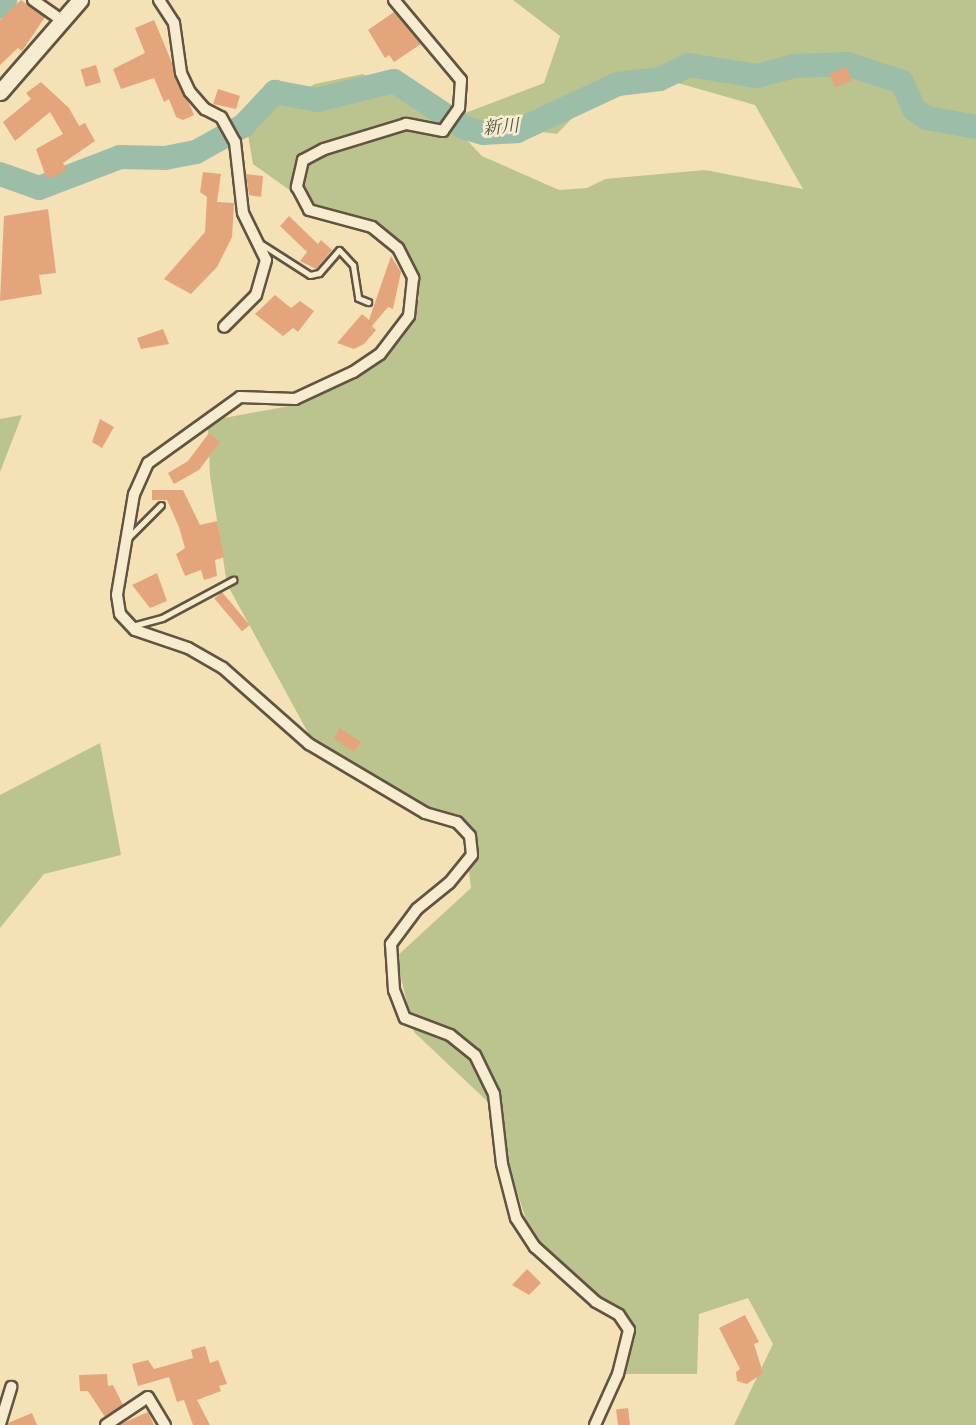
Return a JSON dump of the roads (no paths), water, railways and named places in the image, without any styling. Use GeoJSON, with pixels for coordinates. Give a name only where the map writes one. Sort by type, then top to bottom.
{"type":"FeatureCollection","features":[{"type":"Feature","properties":{"kind":"main road"},"geometry":{"type":"LineString","coordinates":[[0,92],[64,22],[80,0]]}},
{"type":"Feature","properties":{"kind":"street"},"geometry":{"type":"LineString","coordinates":[[33,0],[64,22]]}},
{"type":"Feature","properties":{"kind":"street"},"geometry":{"type":"LineString","coordinates":[[159,0],[174,23],[181,73],[190,92],[205,109],[221,117],[235,142],[242,205],[266,260],[263,280],[256,295],[224,327]]}},
{"type":"Feature","properties":{"kind":"street"},"geometry":{"type":"LineString","coordinates":[[394,0],[461,80],[459,108],[443,131],[406,124],[324,149],[303,160],[297,188],[309,210],[372,227],[398,248],[413,278],[409,316],[380,354],[353,372],[295,399],[240,397],[148,463],[137,480],[124,542],[117,595],[120,614],[131,627],[188,648],[223,668],[309,744],[425,813],[457,822],[470,836],[472,855],[449,883],[417,909],[392,944],[394,990],[405,1018],[450,1035],[476,1055],[494,1094],[502,1164],[516,1218],[542,1254],[596,1302],[619,1314],[629,1330],[618,1374],[595,1425]]}},
{"type":"Feature","properties":{"kind":"street"},"geometry":{"type":"LineString","coordinates":[[0,1424],[11,1387]]}},
{"type":"Feature","properties":{"kind":"street"},"geometry":{"type":"LineString","coordinates":[[106,1425],[148,1397],[165,1425]]}},
{"type":"Feature","properties":{"kind":"lane"},"geometry":{"type":"LineString","coordinates":[[260,243],[310,275],[319,273],[339,250],[353,265],[358,298],[368,302]]}},
{"type":"Feature","properties":{"kind":"lane"},"geometry":{"type":"LineString","coordinates":[[124,542],[161,505]]}},
{"type":"Feature","properties":{"kind":"lane"},"geometry":{"type":"LineString","coordinates":[[131,627],[162,618],[232,580]]}},
{"type":"Feature","properties":{"kind":"waterway"},"geometry":{"type":"LineString","coordinates":[[0,7],[5,0]]}},
{"type":"Feature","properties":{"kind":"waterway","name":"新川"},"geometry":{"type":"LineString","coordinates":[[0,174],[39,188],[120,157],[165,158],[196,152],[243,126],[275,92],[317,100],[394,81],[463,127],[483,133],[517,131],[618,84],[660,79],[689,65],[757,76],[795,66],[847,64],[902,82],[914,109],[927,118],[976,127]]}}]}
